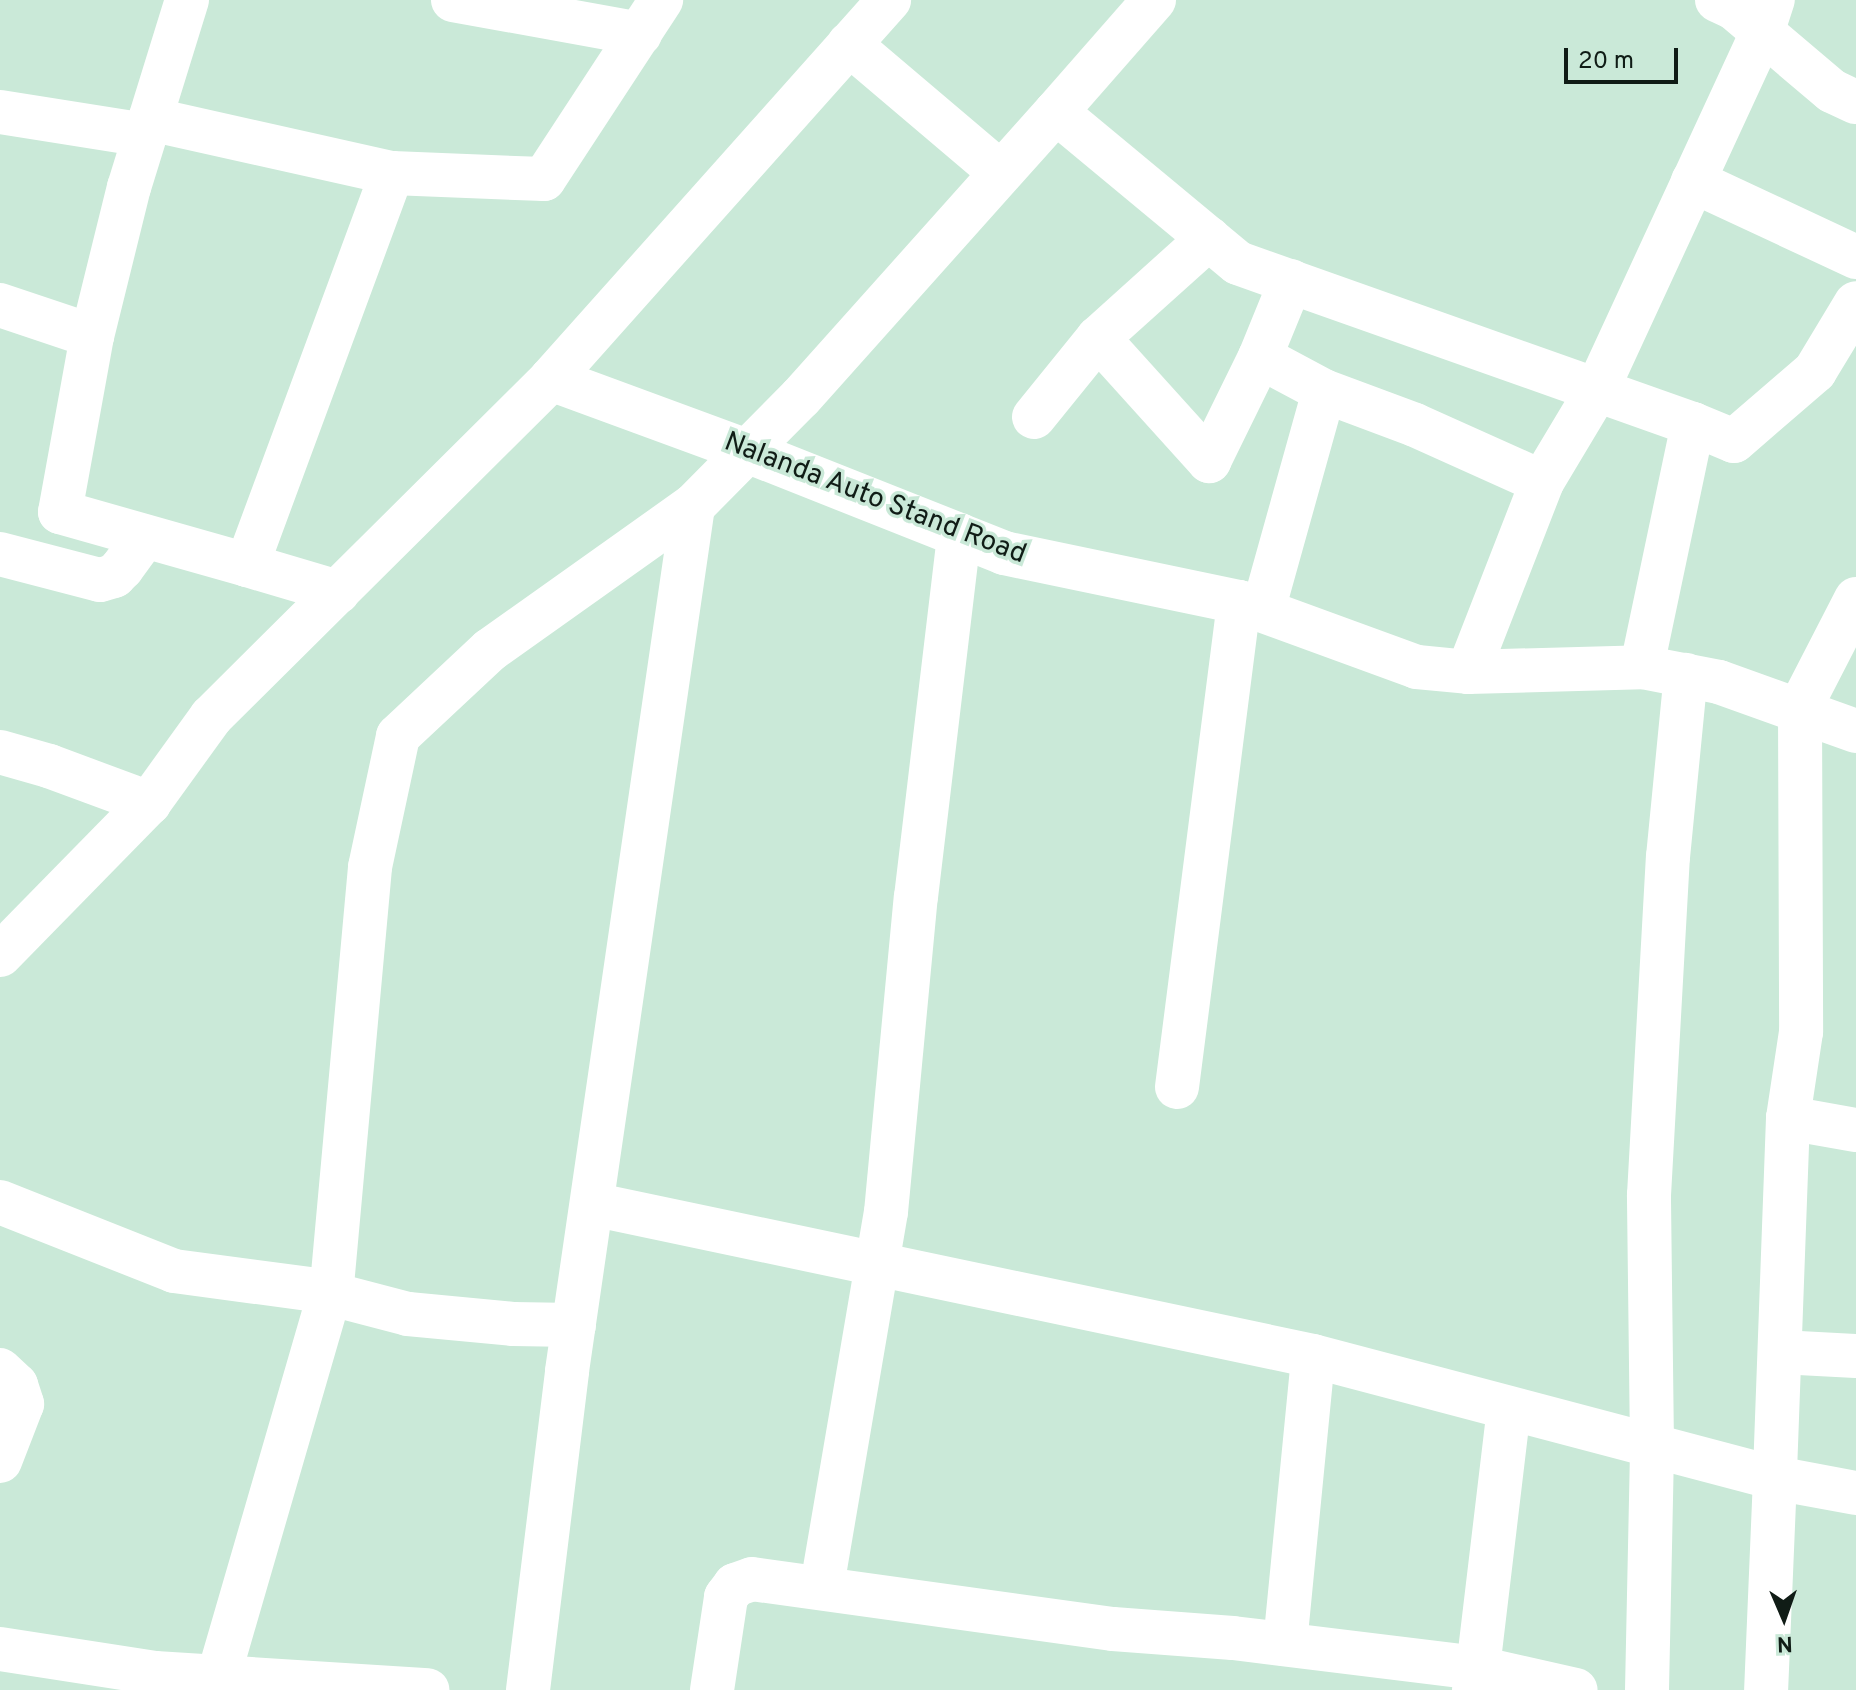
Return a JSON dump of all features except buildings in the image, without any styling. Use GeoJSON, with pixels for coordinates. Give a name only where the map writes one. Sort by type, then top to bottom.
{"type":"FeatureCollection","features":[{"type":"Feature","properties":{"kind":"street"},"geometry":{"type":"LineString","coordinates":[[187,0],[148,127],[92,336],[60,512],[338,592]]}},
{"type":"Feature","properties":{"kind":"street"},"geometry":{"type":"LineString","coordinates":[[453,0],[651,17]]}},
{"type":"Feature","properties":{"kind":"street"},"geometry":{"type":"LineString","coordinates":[[0,955],[149,803],[211,717],[551,379],[889,0]]}},
{"type":"Feature","properties":{"kind":"street"},"geometry":{"type":"LineString","coordinates":[[218,1678],[329,1295],[357,1035],[370,867],[398,736],[490,650],[693,506],[801,397],[1154,0]]}},
{"type":"Feature","properties":{"kind":"street"},"geometry":{"type":"LineString","coordinates":[[1717,0],[1734,8],[1768,16],[1832,91],[1856,102]]}},
{"type":"Feature","properties":{"kind":"street"},"geometry":{"type":"LineString","coordinates":[[1468,672],[1542,482],[1597,390],[1768,16]]}},
{"type":"Feature","properties":{"kind":"street"},"geometry":{"type":"LineString","coordinates":[[0,112],[148,127],[392,173],[539,180],[549,177],[613,70],[651,17]]}},
{"type":"Feature","properties":{"kind":"street"},"geometry":{"type":"LineString","coordinates":[[849,44],[1001,173]]}},
{"type":"Feature","properties":{"kind":"street"},"geometry":{"type":"LineString","coordinates":[[1056,112],[1238,263],[1734,441],[1815,371],[1856,303]]}},
{"type":"Feature","properties":{"kind":"street"},"geometry":{"type":"LineString","coordinates":[[247,565],[392,173]]}},
{"type":"Feature","properties":{"kind":"street"},"geometry":{"type":"LineString","coordinates":[[1693,181],[1856,257]]}},
{"type":"Feature","properties":{"kind":"street"},"geometry":{"type":"LineString","coordinates":[[1034,417],[1098,338],[1209,238]]}},
{"type":"Feature","properties":{"kind":"street"},"geometry":{"type":"LineString","coordinates":[[1098,338],[1209,461],[1260,357],[1291,281]]}},
{"type":"Feature","properties":{"kind":"street"},"geometry":{"type":"LineString","coordinates":[[0,305],[92,336]]}},
{"type":"Feature","properties":{"kind":"street"},"geometry":{"type":"LineString","coordinates":[[1260,357],[1324,391],[1415,425],[1542,482]]}},
{"type":"Feature","properties":{"kind":"street","name":"Nalanda Auto Stand Road"},"geometry":{"type":"LineString","coordinates":[[551,379],[747,451],[1004,553],[1251,606],[1417,667],[1468,672],[1642,667],[1686,675],[1800,708],[1856,731]]}},
{"type":"Feature","properties":{"kind":"street"},"geometry":{"type":"LineString","coordinates":[[1177,1087],[1251,606],[1324,391]]}},
{"type":"Feature","properties":{"kind":"street"},"geometry":{"type":"LineString","coordinates":[[1642,667],[1693,424]]}},
{"type":"Feature","properties":{"kind":"street"},"geometry":{"type":"LineString","coordinates":[[528,1690],[574,1325],[693,506]]}},
{"type":"Feature","properties":{"kind":"street"},"geometry":{"type":"LineString","coordinates":[[822,1586],[886,1212],[916,897],[959,535]]}},
{"type":"Feature","properties":{"kind":"street"},"geometry":{"type":"LineString","coordinates":[[0,554],[100,580],[114,576],[145,536]]}},
{"type":"Feature","properties":{"kind":"street"},"geometry":{"type":"LineString","coordinates":[[1766,1690],[1788,1118],[1801,1032],[1800,708],[1856,599]]}},
{"type":"Feature","properties":{"kind":"street"},"geometry":{"type":"LineString","coordinates":[[1647,1690],[1652,1446],[1649,1195],[1668,857],[1686,675]]}},
{"type":"Feature","properties":{"kind":"street"},"geometry":{"type":"LineString","coordinates":[[0,752],[49,766],[149,803]]}},
{"type":"Feature","properties":{"kind":"street"},"geometry":{"type":"LineString","coordinates":[[1788,1118],[1856,1130]]}},
{"type":"Feature","properties":{"kind":"street"},"geometry":{"type":"LineString","coordinates":[[0,1202],[174,1271],[235,1277],[408,1314],[574,1325]]}},
{"type":"Feature","properties":{"kind":"street"},"geometry":{"type":"LineString","coordinates":[[592,1204],[1313,1356],[1775,1478],[1856,1493]]}},
{"type":"Feature","properties":{"kind":"street"},"geometry":{"type":"LineString","coordinates":[[1780,1352],[1856,1356]]}},
{"type":"Feature","properties":{"kind":"street"},"geometry":{"type":"LineString","coordinates":[[1285,1644],[1313,1356]]}},
{"type":"Feature","properties":{"kind":"street"},"geometry":{"type":"LineString","coordinates":[[0,1370],[16,1385],[22,1404],[0,1461]]}},
{"type":"Feature","properties":{"kind":"street"},"geometry":{"type":"LineString","coordinates":[[1476,1679],[1509,1409]]}},
{"type":"Feature","properties":{"kind":"street"},"geometry":{"type":"LineString","coordinates":[[712,1690],[726,1597],[735,1585],[752,1579],[822,1586],[1113,1629],[1285,1644],[1476,1679],[1576,1690]]}},
{"type":"Feature","properties":{"kind":"street"},"geometry":{"type":"LineString","coordinates":[[0,1649],[155,1673],[407,1689]]}}]}
